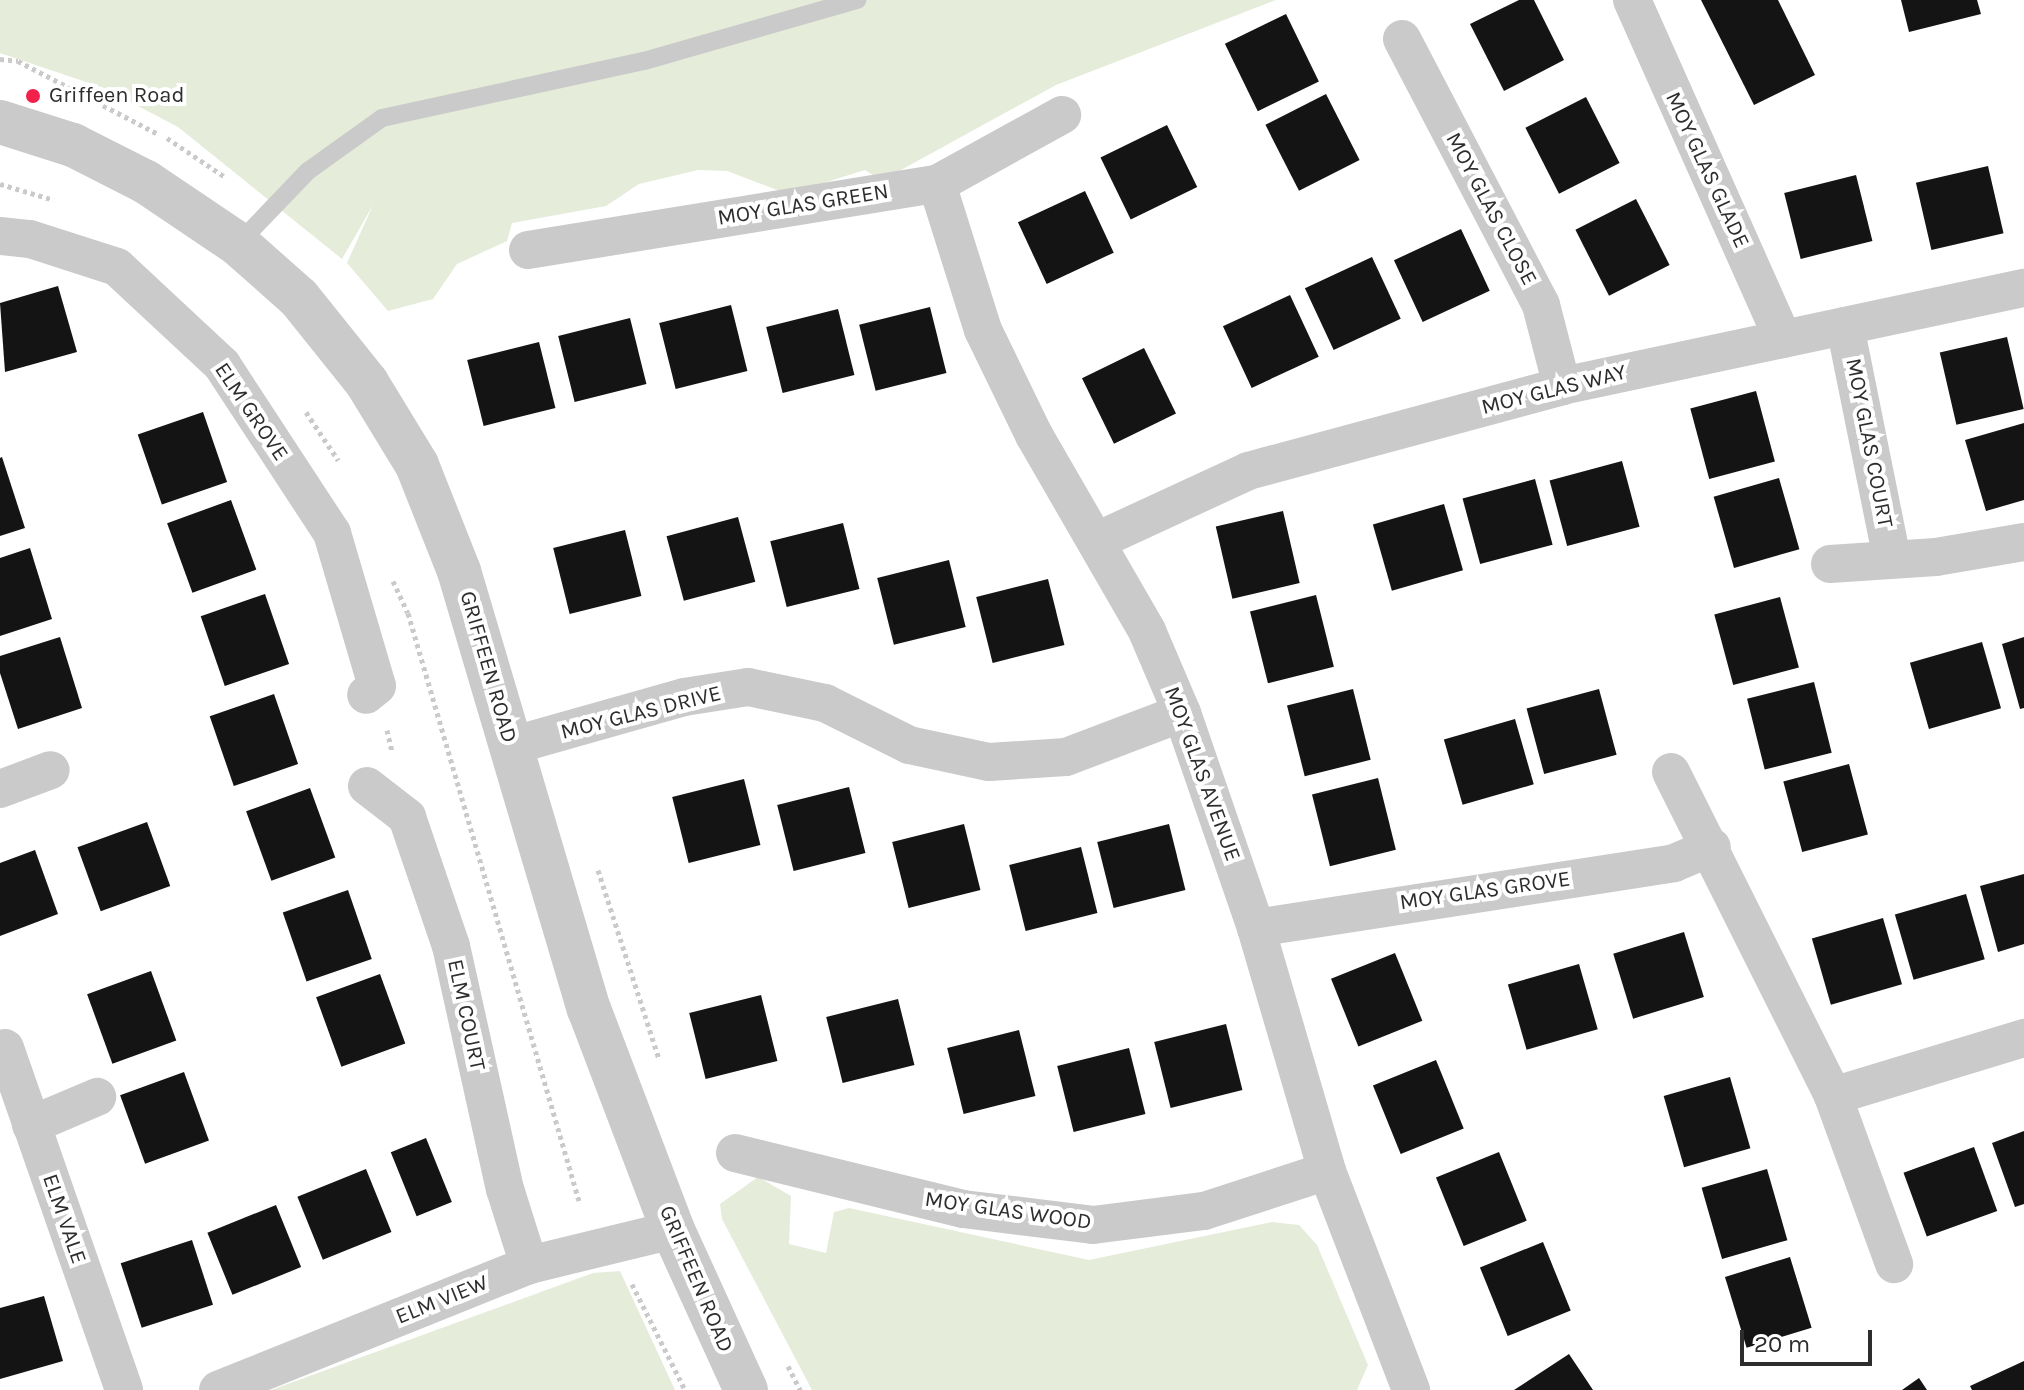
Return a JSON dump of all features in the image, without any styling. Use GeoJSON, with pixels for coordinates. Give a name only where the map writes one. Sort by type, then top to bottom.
{"type":"FeatureCollection","features":[{"type":"Feature","properties":{"kind":"street","name":"MOY GLAS GLADE"},"geometry":{"type":"LineString","coordinates":[[1632,0],[1783,339]]}},
{"type":"Feature","properties":{"kind":"street","name":"MOY GLAS CLOSE"},"geometry":{"type":"LineString","coordinates":[[1402,39],[1541,305],[1562,386]]}},
{"type":"Feature","properties":{"kind":"street","name":"MOY GLAS GREEN"},"geometry":{"type":"LineString","coordinates":[[528,250],[937,184],[1062,115]]}},
{"type":"Feature","properties":{"kind":"street","name":"GRIFFEEN ROAD"},"geometry":{"type":"LineString","coordinates":[[0,122],[73,145],[146,182],[238,244],[299,298],[367,383],[417,465],[459,571],[589,1009],[673,1230],[746,1390]]}},
{"type":"Feature","properties":{"kind":"street","name":"MOY GLAS AVENUE"},"geometry":{"type":"LineString","coordinates":[[937,184],[983,330],[1034,435],[1099,540],[1147,631],[1182,713],[1256,928],[1327,1171],[1409,1389]]}},
{"type":"Feature","properties":{"kind":"street","name":"ELM GROVE"},"geometry":{"type":"LineString","coordinates":[[0,236],[30,239],[117,267],[222,365],[332,533],[377,686],[366,695]]}},
{"type":"Feature","properties":{"kind":"street","name":"MOY GLAS WAY"},"geometry":{"type":"LineString","coordinates":[[1099,540],[1248,471],[1562,386],[2024,288]]}},
{"type":"Feature","properties":{"kind":"street","name":"MOY GLAS COURT"},"geometry":{"type":"LineString","coordinates":[[1845,326],[1892,559]]}},
{"type":"Feature","properties":{"kind":"street","name":"MOY GLAS COURT"},"geometry":{"type":"LineString","coordinates":[[1830,564],[2024,542]]}},
{"type":"Feature","properties":{"kind":"street","name":"MOY GLAS DRIVE"},"geometry":{"type":"LineString","coordinates":[[511,746],[684,697],[748,687],[825,703],[909,745],[989,762],[1066,757],[1182,713]]}},
{"type":"Feature","properties":{"kind":"street"},"geometry":{"type":"LineString","coordinates":[[0,789],[51,770]]}},
{"type":"Feature","properties":{"kind":"street"},"geometry":{"type":"LineString","coordinates":[[1671,772],[1712,847],[1833,1096],[1894,1264]]}},
{"type":"Feature","properties":{"kind":"street","name":"ELM COURT"},"geometry":{"type":"LineString","coordinates":[[367,786],[407,817],[451,946],[505,1189],[529,1265]]}},
{"type":"Feature","properties":{"kind":"street","name":"MOY GLAS GROVE"},"geometry":{"type":"LineString","coordinates":[[1256,928],[1674,863],[1712,847]]}},
{"type":"Feature","properties":{"kind":"street"},"geometry":{"type":"LineString","coordinates":[[1833,1096],[2024,1038]]}},
{"type":"Feature","properties":{"kind":"street","name":"ELM VALE"},"geometry":{"type":"LineString","coordinates":[[5,1048],[124,1390]]}},
{"type":"Feature","properties":{"kind":"street"},"geometry":{"type":"LineString","coordinates":[[31,1125],[97,1097]]}},
{"type":"Feature","properties":{"kind":"street","name":"MOY GLAS WOOD"},"geometry":{"type":"LineString","coordinates":[[735,1153],[963,1209],[1093,1225],[1204,1211],[1327,1171]]}},
{"type":"Feature","properties":{"kind":"street","name":"ELM VIEW"},"geometry":{"type":"LineString","coordinates":[[218,1390],[529,1265],[673,1230]]}},
{"type":"Feature","properties":{"kind":"lane"},"geometry":{"type":"LineString","coordinates":[[238,244],[308,171],[382,118],[644,61],[857,0]]}},
{"type":"Feature","properties":{"kind":"path"},"geometry":{"type":"LineString","coordinates":[[631,1283],[685,1390]]}},
{"type":"Feature","properties":{"kind":"green space"},"geometry":{"type":"Polygon","coordinates":[[[0,0],[1276,0],[1056,85],[890,176],[876,177],[865,170],[788,194],[727,171],[698,170],[639,184],[606,206],[512,223],[507,241],[457,264],[433,299],[388,311],[347,263],[373,205],[342,259],[178,127],[104,88],[0,53],[0,0]]]}},
{"type":"Feature","properties":{"kind":"green space"},"geometry":{"type":"Polygon","coordinates":[[[758,1177],[791,1196],[789,1244],[826,1253],[834,1212],[849,1208],[1089,1260],[1272,1222],[1299,1225],[1317,1245],[1368,1365],[1357,1390],[812,1390],[722,1219],[720,1204],[758,1177]]]}},
{"type":"Feature","properties":{"kind":"green space"},"geometry":{"type":"Polygon","coordinates":[[[620,1271],[675,1390],[271,1390],[593,1273],[620,1271]]]}},
{"type":"Feature","properties":{"kind":"building"},"geometry":{"type":"Polygon","coordinates":[[[1519,0],[1534,0],[1564,60],[1504,91],[1470,24],[1519,0]]]}},
{"type":"Feature","properties":{"kind":"building"},"geometry":{"type":"Polygon","coordinates":[[[1701,0],[1778,0],[1815,75],[1754,105],[1701,0]]]}},
{"type":"Feature","properties":{"kind":"building"},"geometry":{"type":"Polygon","coordinates":[[[1901,0],[1977,0],[1981,14],[1909,32],[1901,0]]]}},
{"type":"Feature","properties":{"kind":"building"},"geometry":{"type":"Polygon","coordinates":[[[1286,14],[1319,81],[1258,111],[1225,44],[1286,14]]]}},
{"type":"Feature","properties":{"kind":"building"},"geometry":{"type":"Polygon","coordinates":[[[1326,94],[1360,160],[1299,191],[1265,125],[1326,94]]]}},
{"type":"Feature","properties":{"kind":"building"},"geometry":{"type":"Polygon","coordinates":[[[1586,97],[1620,163],[1559,194],[1525,128],[1586,97]]]}},
{"type":"Feature","properties":{"kind":"building"},"geometry":{"type":"Polygon","coordinates":[[[1167,125],[1197,187],[1131,219],[1100,157],[1167,125]]]}},
{"type":"Feature","properties":{"kind":"building"},"geometry":{"type":"Polygon","coordinates":[[[1988,166],[2004,233],[1931,250],[1916,183],[1988,166]]]}},
{"type":"Feature","properties":{"kind":"building"},"geometry":{"type":"Polygon","coordinates":[[[1856,175],[1872,241],[1801,259],[1784,193],[1856,175]]]}},
{"type":"Feature","properties":{"kind":"building"},"geometry":{"type":"Polygon","coordinates":[[[1085,191],[1114,253],[1047,284],[1018,222],[1085,191]]]}},
{"type":"Feature","properties":{"kind":"building"},"geometry":{"type":"Polygon","coordinates":[[[1636,199],[1670,265],[1609,296],[1575,230],[1636,199]]]}},
{"type":"Feature","properties":{"kind":"building"},"geometry":{"type":"Polygon","coordinates":[[[1461,229],[1490,291],[1423,322],[1394,260],[1461,229]]]}},
{"type":"Feature","properties":{"kind":"building"},"geometry":{"type":"Polygon","coordinates":[[[1372,257],[1401,319],[1334,350],[1305,288],[1372,257]]]}},
{"type":"Feature","properties":{"kind":"building"},"geometry":{"type":"Polygon","coordinates":[[[58,286],[77,352],[5,372],[0,303],[58,286]]]}},
{"type":"Feature","properties":{"kind":"building"},"geometry":{"type":"Polygon","coordinates":[[[1290,295],[1319,357],[1252,388],[1223,326],[1290,295]]]}},
{"type":"Feature","properties":{"kind":"building"},"geometry":{"type":"Polygon","coordinates":[[[731,305],[747,371],[676,389],[659,323],[731,305]]]}},
{"type":"Feature","properties":{"kind":"building"},"geometry":{"type":"Polygon","coordinates":[[[930,307],[946,373],[876,391],[859,325],[930,307]]]}},
{"type":"Feature","properties":{"kind":"building"},"geometry":{"type":"Polygon","coordinates":[[[838,309],[854,375],[783,393],[766,327],[838,309]]]}},
{"type":"Feature","properties":{"kind":"building"},"geometry":{"type":"Polygon","coordinates":[[[630,318],[646,384],[575,402],[558,336],[630,318]]]}},
{"type":"Feature","properties":{"kind":"building"},"geometry":{"type":"Polygon","coordinates":[[[2007,337],[2024,409],[1956,425],[1940,353],[2007,337]]]}},
{"type":"Feature","properties":{"kind":"building"},"geometry":{"type":"Polygon","coordinates":[[[539,342],[555,408],[484,426],[467,360],[539,342]]]}},
{"type":"Feature","properties":{"kind":"building"},"geometry":{"type":"Polygon","coordinates":[[[1144,348],[1176,414],[1114,444],[1082,378],[1144,348]]]}},
{"type":"Feature","properties":{"kind":"building"},"geometry":{"type":"Polygon","coordinates":[[[1756,391],[1775,462],[1709,479],[1690,409],[1756,391]]]}},
{"type":"Feature","properties":{"kind":"building"},"geometry":{"type":"Polygon","coordinates":[[[203,412],[227,482],[162,504],[138,434],[203,412]]]}},
{"type":"Feature","properties":{"kind":"building"},"geometry":{"type":"Polygon","coordinates":[[[2024,423],[2024,500],[1986,511],[1965,440],[2024,423]]]}},
{"type":"Feature","properties":{"kind":"building"},"geometry":{"type":"Polygon","coordinates":[[[0,458],[25,528],[0,536],[0,458]]]}},
{"type":"Feature","properties":{"kind":"building"},"geometry":{"type":"Polygon","coordinates":[[[1622,461],[1640,527],[1567,546],[1550,480],[1622,461]]]}},
{"type":"Feature","properties":{"kind":"building"},"geometry":{"type":"Polygon","coordinates":[[[1779,478],[1799,549],[1734,568],[1714,497],[1779,478]]]}},
{"type":"Feature","properties":{"kind":"building"},"geometry":{"type":"Polygon","coordinates":[[[1535,479],[1553,545],[1480,564],[1463,498],[1535,479]]]}},
{"type":"Feature","properties":{"kind":"building"},"geometry":{"type":"Polygon","coordinates":[[[231,500],[256,570],[192,593],[167,523],[231,500]]]}},
{"type":"Feature","properties":{"kind":"building"},"geometry":{"type":"Polygon","coordinates":[[[1444,504],[1463,570],[1392,591],[1373,524],[1444,504]]]}},
{"type":"Feature","properties":{"kind":"building"},"geometry":{"type":"Polygon","coordinates":[[[1283,511],[1300,583],[1232,599],[1216,527],[1283,511]]]}},
{"type":"Feature","properties":{"kind":"building"},"geometry":{"type":"Polygon","coordinates":[[[738,517],[755,582],[684,601],[667,536],[738,517]]]}},
{"type":"Feature","properties":{"kind":"building"},"geometry":{"type":"Polygon","coordinates":[[[843,523],[859,589],[787,607],[770,541],[843,523]]]}},
{"type":"Feature","properties":{"kind":"building"},"geometry":{"type":"Polygon","coordinates":[[[625,530],[641,596],[570,614],[553,548],[625,530]]]}},
{"type":"Feature","properties":{"kind":"building"},"geometry":{"type":"Polygon","coordinates":[[[30,548],[52,619],[0,636],[0,558],[30,548]]]}},
{"type":"Feature","properties":{"kind":"building"},"geometry":{"type":"Polygon","coordinates":[[[949,560],[966,627],[894,645],[877,578],[949,560]]]}},
{"type":"Feature","properties":{"kind":"building"},"geometry":{"type":"Polygon","coordinates":[[[1048,579],[1064,645],[993,663],[976,597],[1048,579]]]}},
{"type":"Feature","properties":{"kind":"building"},"geometry":{"type":"Polygon","coordinates":[[[265,594],[289,664],[225,686],[201,616],[265,594]]]}},
{"type":"Feature","properties":{"kind":"building"},"geometry":{"type":"Polygon","coordinates":[[[1316,595],[1334,667],[1268,683],[1250,611],[1316,595]]]}},
{"type":"Feature","properties":{"kind":"building"},"geometry":{"type":"Polygon","coordinates":[[[1780,597],[1799,668],[1733,685],[1714,615],[1780,597]]]}},
{"type":"Feature","properties":{"kind":"building"},"geometry":{"type":"Polygon","coordinates":[[[60,637],[82,708],[18,729],[0,673],[0,656],[60,637]]]}},
{"type":"Feature","properties":{"kind":"building"},"geometry":{"type":"Polygon","coordinates":[[[2024,637],[2024,708],[2020,709],[2002,644],[2024,637]]]}},
{"type":"Feature","properties":{"kind":"building"},"geometry":{"type":"Polygon","coordinates":[[[1982,642],[2001,708],[1929,729],[1910,663],[1982,642]]]}},
{"type":"Feature","properties":{"kind":"building"},"geometry":{"type":"Polygon","coordinates":[[[1814,682],[1832,753],[1765,770],[1747,699],[1814,682]]]}},
{"type":"Feature","properties":{"kind":"building"},"geometry":{"type":"Polygon","coordinates":[[[1353,689],[1371,760],[1305,776],[1287,705],[1353,689]]]}},
{"type":"Feature","properties":{"kind":"building"},"geometry":{"type":"Polygon","coordinates":[[[1599,689],[1617,755],[1544,774],[1527,708],[1599,689]]]}},
{"type":"Feature","properties":{"kind":"building"},"geometry":{"type":"Polygon","coordinates":[[[274,694],[298,764],[234,786],[210,716],[274,694]]]}},
{"type":"Feature","properties":{"kind":"building"},"geometry":{"type":"Polygon","coordinates":[[[1515,719],[1534,784],[1463,805],[1444,739],[1515,719]]]}},
{"type":"Feature","properties":{"kind":"building"},"geometry":{"type":"Polygon","coordinates":[[[1849,764],[1868,835],[1802,852],[1783,782],[1849,764]]]}},
{"type":"Feature","properties":{"kind":"building"},"geometry":{"type":"Polygon","coordinates":[[[1378,778],[1396,850],[1330,866],[1312,794],[1378,778]]]}},
{"type":"Feature","properties":{"kind":"building"},"geometry":{"type":"Polygon","coordinates":[[[744,779],[760,845],[689,863],[672,797],[744,779]]]}},
{"type":"Feature","properties":{"kind":"building"},"geometry":{"type":"Polygon","coordinates":[[[849,787],[865,853],[794,871],[777,805],[849,787]]]}},
{"type":"Feature","properties":{"kind":"building"},"geometry":{"type":"Polygon","coordinates":[[[310,788],[335,858],[271,881],[246,811],[310,788]]]}},
{"type":"Feature","properties":{"kind":"building"},"geometry":{"type":"Polygon","coordinates":[[[147,822],[170,886],[101,911],[77,847],[147,822]]]}},
{"type":"Feature","properties":{"kind":"building"},"geometry":{"type":"Polygon","coordinates":[[[964,824],[980,890],[909,908],[892,842],[964,824]]]}},
{"type":"Feature","properties":{"kind":"building"},"geometry":{"type":"Polygon","coordinates":[[[1169,824],[1185,890],[1114,908],[1097,842],[1169,824]]]}},
{"type":"Feature","properties":{"kind":"building"},"geometry":{"type":"Polygon","coordinates":[[[1081,847],[1097,913],[1026,931],[1009,865],[1081,847]]]}},
{"type":"Feature","properties":{"kind":"building"},"geometry":{"type":"Polygon","coordinates":[[[35,850],[58,914],[0,936],[0,863],[35,850]]]}},
{"type":"Feature","properties":{"kind":"building"},"geometry":{"type":"Polygon","coordinates":[[[2024,874],[2024,944],[1998,952],[1980,886],[2024,874]]]}},
{"type":"Feature","properties":{"kind":"building"},"geometry":{"type":"Polygon","coordinates":[[[348,890],[372,959],[307,981],[283,912],[348,890]]]}},
{"type":"Feature","properties":{"kind":"building"},"geometry":{"type":"Polygon","coordinates":[[[1966,894],[1985,959],[1914,980],[1895,914],[1966,894]]]}},
{"type":"Feature","properties":{"kind":"building"},"geometry":{"type":"Polygon","coordinates":[[[1883,918],[1902,984],[1831,1005],[1812,938],[1883,918]]]}},
{"type":"Feature","properties":{"kind":"building"},"geometry":{"type":"Polygon","coordinates":[[[1684,932],[1704,997],[1633,1019],[1613,954],[1684,932]]]}},
{"type":"Feature","properties":{"kind":"building"},"geometry":{"type":"Polygon","coordinates":[[[1395,953],[1422,1021],[1358,1047],[1331,979],[1395,953]]]}},
{"type":"Feature","properties":{"kind":"building"},"geometry":{"type":"Polygon","coordinates":[[[1579,964],[1598,1029],[1527,1050],[1508,984],[1579,964]]]}},
{"type":"Feature","properties":{"kind":"building"},"geometry":{"type":"Polygon","coordinates":[[[151,971],[176,1041],[112,1064],[87,994],[151,971]]]}},
{"type":"Feature","properties":{"kind":"building"},"geometry":{"type":"Polygon","coordinates":[[[380,974],[405,1044],[341,1067],[316,997],[380,974]]]}},
{"type":"Feature","properties":{"kind":"building"},"geometry":{"type":"Polygon","coordinates":[[[761,995],[777,1061],[706,1079],[689,1013],[761,995]]]}},
{"type":"Feature","properties":{"kind":"building"},"geometry":{"type":"Polygon","coordinates":[[[898,999],[914,1065],[843,1083],[826,1017],[898,999]]]}},
{"type":"Feature","properties":{"kind":"building"},"geometry":{"type":"Polygon","coordinates":[[[1226,1024],[1242,1090],[1171,1108],[1154,1042],[1226,1024]]]}},
{"type":"Feature","properties":{"kind":"building"},"geometry":{"type":"Polygon","coordinates":[[[1019,1030],[1035,1096],[964,1114],[947,1048],[1019,1030]]]}},
{"type":"Feature","properties":{"kind":"building"},"geometry":{"type":"Polygon","coordinates":[[[1129,1048],[1145,1114],[1074,1132],[1057,1066],[1129,1048]]]}},
{"type":"Feature","properties":{"kind":"building"},"geometry":{"type":"Polygon","coordinates":[[[1436,1060],[1464,1129],[1401,1154],[1373,1085],[1436,1060]]]}},
{"type":"Feature","properties":{"kind":"building"},"geometry":{"type":"Polygon","coordinates":[[[184,1072],[209,1141],[145,1164],[120,1095],[184,1072]]]}},
{"type":"Feature","properties":{"kind":"building"},"geometry":{"type":"Polygon","coordinates":[[[1730,1077],[1750,1148],[1684,1167],[1664,1096],[1730,1077]]]}},
{"type":"Feature","properties":{"kind":"building"},"geometry":{"type":"Polygon","coordinates":[[[2024,1131],[2024,1204],[2015,1207],[1992,1143],[2024,1131]]]}},
{"type":"Feature","properties":{"kind":"building"},"geometry":{"type":"Polygon","coordinates":[[[426,1138],[452,1202],[417,1216],[391,1152],[426,1138]]]}},
{"type":"Feature","properties":{"kind":"building"},"geometry":{"type":"Polygon","coordinates":[[[1974,1147],[1997,1211],[1927,1237],[1904,1173],[1974,1147]]]}},
{"type":"Feature","properties":{"kind":"building"},"geometry":{"type":"Polygon","coordinates":[[[1499,1152],[1527,1221],[1464,1246],[1436,1177],[1499,1152]]]}},
{"type":"Feature","properties":{"kind":"building"},"geometry":{"type":"Polygon","coordinates":[[[366,1169],[391,1232],[323,1260],[297,1197],[366,1169]]]}},
{"type":"Feature","properties":{"kind":"building"},"geometry":{"type":"Polygon","coordinates":[[[1767,1169],[1787,1240],[1722,1259],[1702,1188],[1767,1169]]]}},
{"type":"Feature","properties":{"kind":"building"},"geometry":{"type":"Polygon","coordinates":[[[276,1205],[301,1267],[232,1295],[207,1233],[276,1205]]]}},
{"type":"Feature","properties":{"kind":"building"},"geometry":{"type":"Polygon","coordinates":[[[192,1240],[213,1305],[142,1328],[121,1263],[192,1240]]]}},
{"type":"Feature","properties":{"kind":"building"},"geometry":{"type":"Polygon","coordinates":[[[1543,1242],[1571,1311],[1508,1336],[1480,1267],[1543,1242]]]}},
{"type":"Feature","properties":{"kind":"building"},"geometry":{"type":"Polygon","coordinates":[[[1790,1257],[1812,1328],[1747,1348],[1725,1277],[1790,1257]]]}},
{"type":"Feature","properties":{"kind":"building"},"geometry":{"type":"Polygon","coordinates":[[[44,1296],[63,1361],[0,1379],[0,1308],[44,1296]]]}},
{"type":"Feature","properties":{"kind":"building"},"geometry":{"type":"Polygon","coordinates":[[[1569,1354],[1593,1390],[1514,1390],[1569,1354]]]}},
{"type":"Feature","properties":{"kind":"building"},"geometry":{"type":"Polygon","coordinates":[[[2024,1361],[2024,1390],[1972,1390],[1970,1386],[2024,1361]]]}},
{"type":"Feature","properties":{"kind":"building"},"geometry":{"type":"Polygon","coordinates":[[[1919,1378],[1927,1390],[1902,1390],[1919,1378]]]}},
{"type":"Feature","properties":{"kind":"place","name":"Griffeen Road"},"geometry":{"type":"Point","coordinates":[33,96]}}]}
